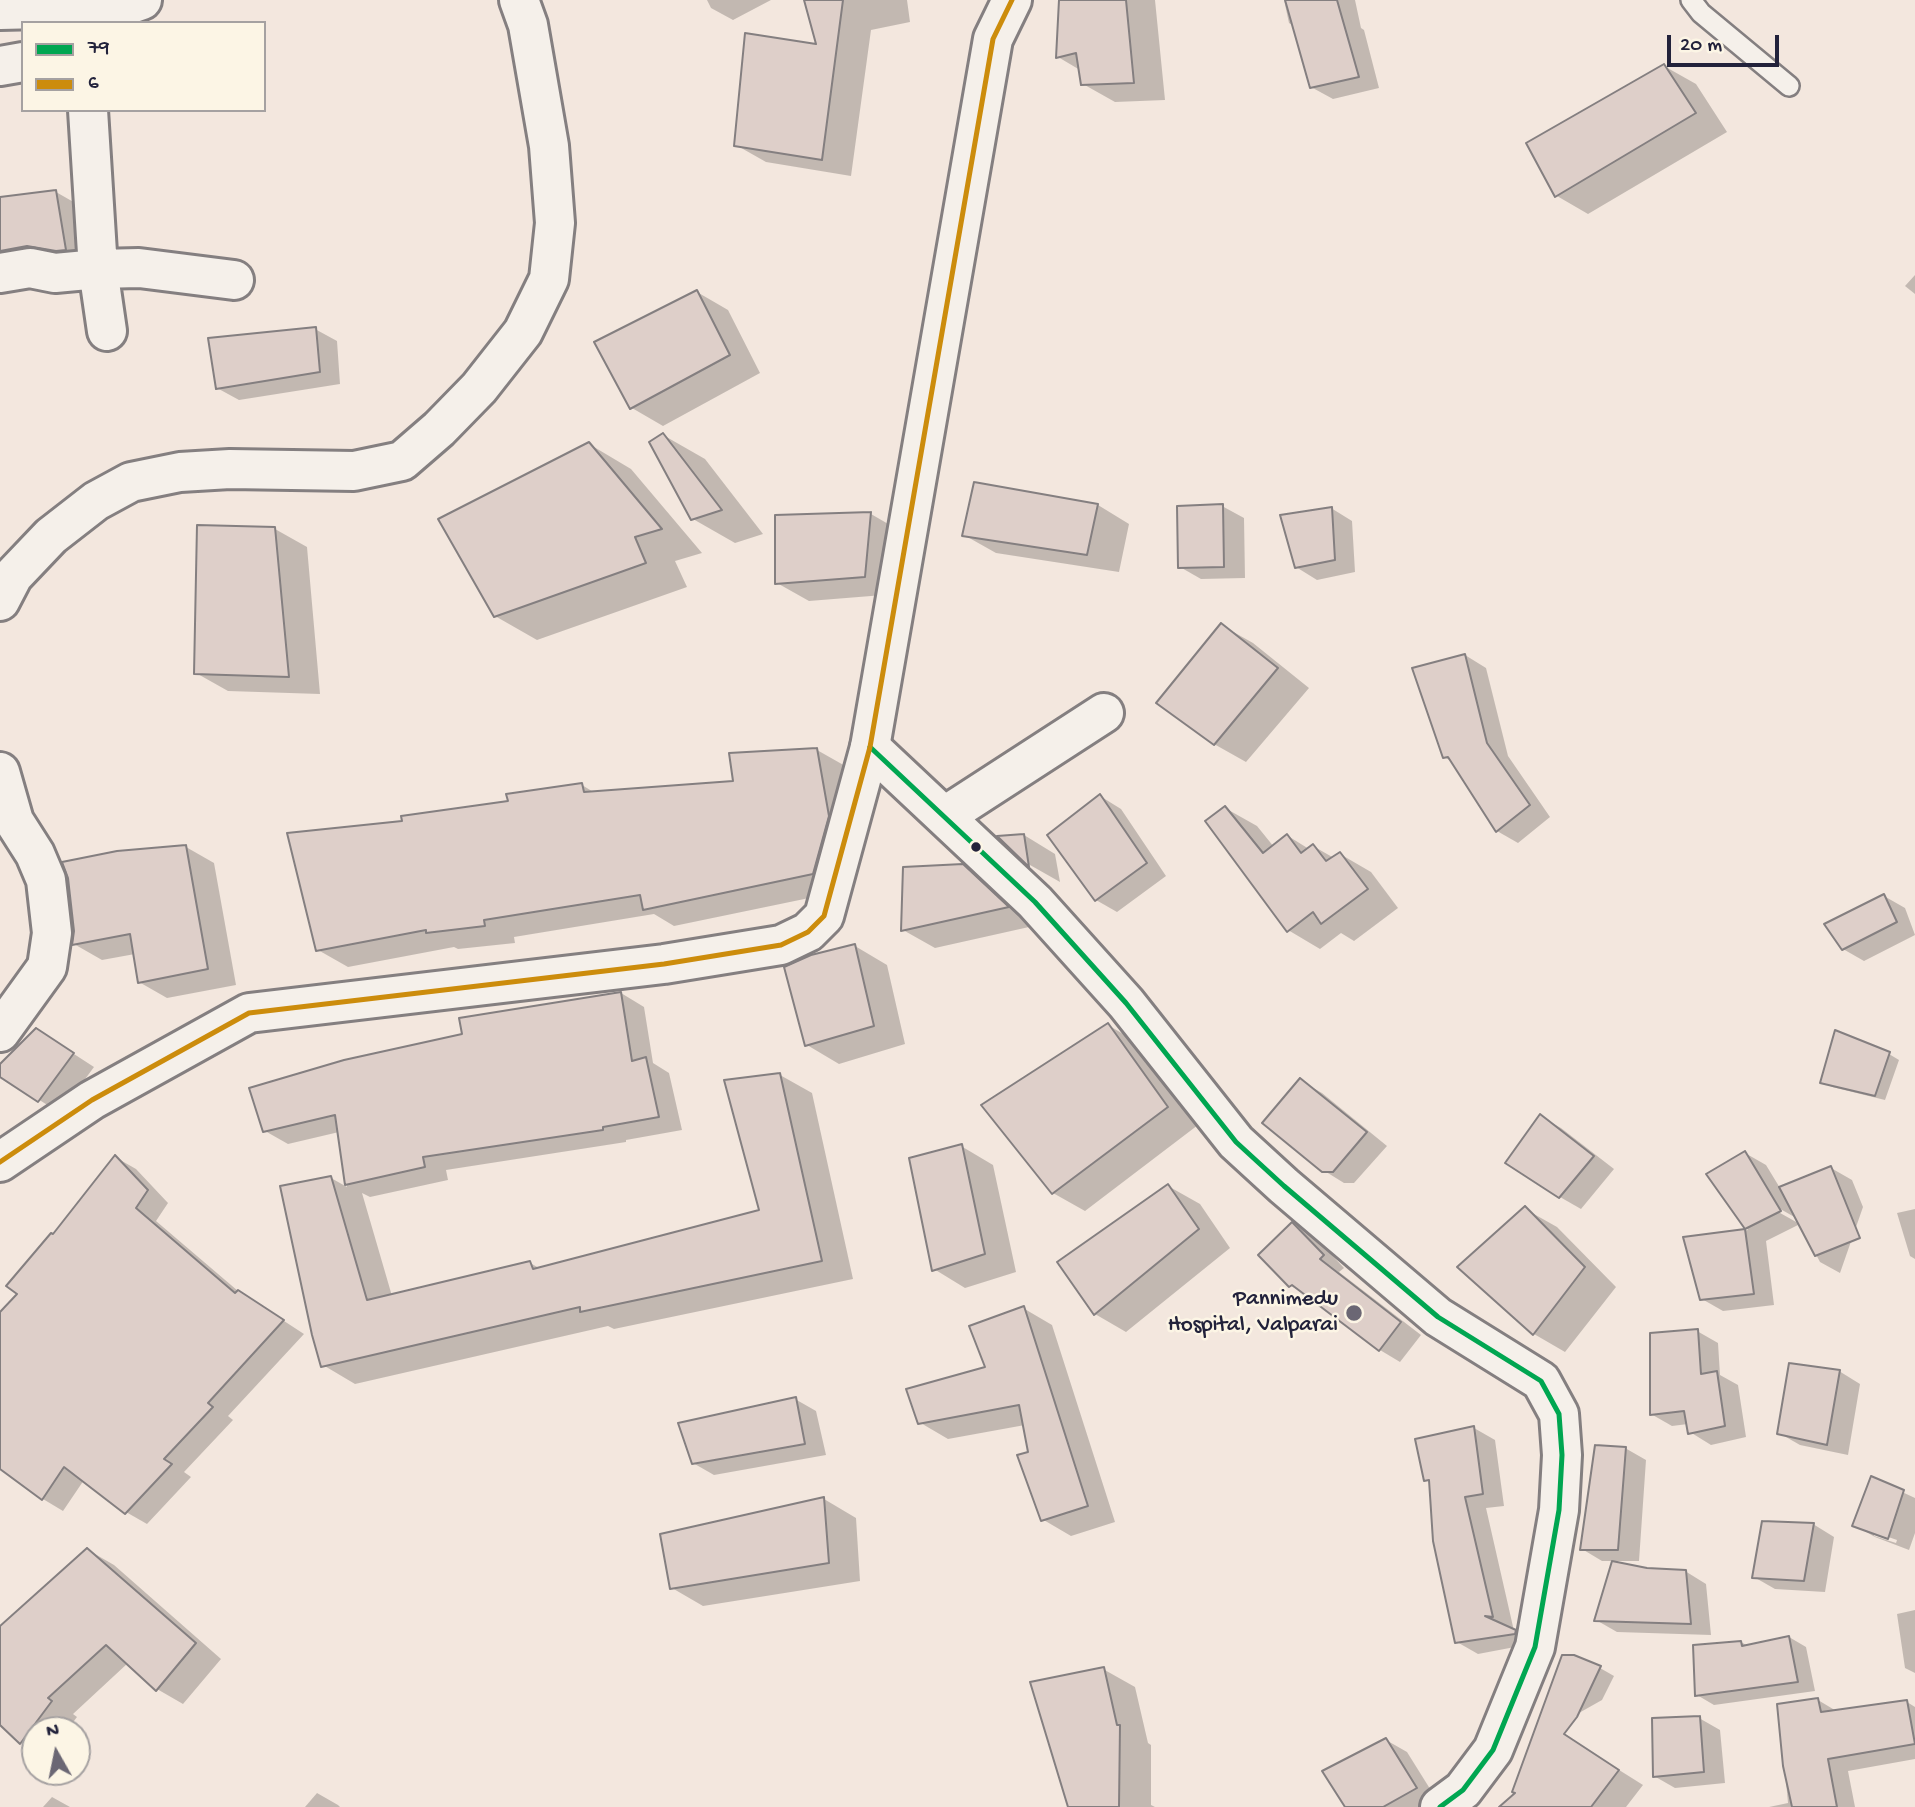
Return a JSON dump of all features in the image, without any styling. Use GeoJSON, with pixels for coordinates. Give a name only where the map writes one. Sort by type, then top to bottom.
{"type":"FeatureCollection","features":[{"type":"Feature","properties":{"kind":"street"},"geometry":{"type":"LineString","coordinates":[[0,10],[122,7],[142,0]]}},
{"type":"Feature","properties":{"kind":"street"},"geometry":{"type":"LineString","coordinates":[[0,601],[13,576],[51,536],[96,501],[131,482],[180,472],[230,469],[354,471],[402,461],[439,429],[478,388],[523,332],[550,279],[554,234],[550,146],[528,25],[519,0]]}},
{"type":"Feature","properties":{"kind":"street"},"geometry":{"type":"LineString","coordinates":[[0,1162],[92,1100],[249,1013],[664,964],[781,945],[808,932],[824,916],[870,747],[993,39],[1012,0]]}},
{"type":"Feature","properties":{"kind":"street"},"geometry":{"type":"LineString","coordinates":[[0,66],[21,62]]}},
{"type":"Feature","properties":{"kind":"street"},"geometry":{"type":"LineString","coordinates":[[88,112],[97,268],[107,331]]}},
{"type":"Feature","properties":{"kind":"street"},"geometry":{"type":"LineString","coordinates":[[0,273],[30,268],[55,273],[97,268],[139,268],[234,280]]}},
{"type":"Feature","properties":{"kind":"street"},"geometry":{"type":"LineString","coordinates":[[945,816],[1104,713]]}},
{"type":"Feature","properties":{"kind":"street"},"geometry":{"type":"LineString","coordinates":[[870,747],[1035,902],[1126,1003],[1236,1142],[1438,1317],[1541,1381],[1559,1414],[1562,1455],[1559,1510],[1535,1647],[1493,1750],[1463,1790],[1440,1807]]}},
{"type":"Feature","properties":{"kind":"street"},"geometry":{"type":"LineString","coordinates":[[0,772],[13,821],[35,854],[46,880],[52,933],[47,967],[0,1032]]}},
{"type":"Feature","properties":{"kind":"lane"},"geometry":{"type":"LineString","coordinates":[[1691,0],[1701,13],[1789,86]]}},
{"type":"Feature","properties":{"kind":"building"},"geometry":{"type":"Polygon","coordinates":[[[804,0],[843,0],[822,160],[734,146],[745,33],[816,44],[804,0]]]}},
{"type":"Feature","properties":{"kind":"building"},"geometry":{"type":"Polygon","coordinates":[[[1059,0],[1126,0],[1134,83],[1081,85],[1076,53],[1056,58],[1059,0]]]}},
{"type":"Feature","properties":{"kind":"building"},"geometry":{"type":"Polygon","coordinates":[[[1285,0],[1337,0],[1359,77],[1310,88],[1285,0]]]}},
{"type":"Feature","properties":{"kind":"building"},"geometry":{"type":"Polygon","coordinates":[[[1664,64],[1696,113],[1555,197],[1526,143],[1664,64]]]}},
{"type":"Feature","properties":{"kind":"building"},"geometry":{"type":"Polygon","coordinates":[[[56,190],[66,250],[27,246],[0,251],[0,197],[56,190]]]}},
{"type":"Feature","properties":{"kind":"building"},"geometry":{"type":"Polygon","coordinates":[[[697,290],[730,355],[630,409],[594,342],[697,290]]]}},
{"type":"Feature","properties":{"kind":"building"},"geometry":{"type":"Polygon","coordinates":[[[316,327],[320,372],[216,389],[208,338],[316,327]]]}},
{"type":"Feature","properties":{"kind":"building"},"geometry":{"type":"Polygon","coordinates":[[[663,433],[722,510],[691,520],[649,442],[663,433]]]}},
{"type":"Feature","properties":{"kind":"building"},"geometry":{"type":"Polygon","coordinates":[[[589,442],[662,529],[635,537],[646,563],[494,617],[438,519],[589,442]]]}},
{"type":"Feature","properties":{"kind":"building"},"geometry":{"type":"Polygon","coordinates":[[[974,482],[1098,504],[1087,555],[962,536],[974,482]]]}},
{"type":"Feature","properties":{"kind":"building"},"geometry":{"type":"Polygon","coordinates":[[[1223,504],[1224,567],[1178,568],[1177,506],[1223,504]]]}},
{"type":"Feature","properties":{"kind":"building"},"geometry":{"type":"Polygon","coordinates":[[[1332,507],[1335,560],[1295,568],[1280,515],[1332,507]]]}},
{"type":"Feature","properties":{"kind":"building"},"geometry":{"type":"Polygon","coordinates":[[[871,512],[865,577],[775,584],[775,515],[871,512]]]}},
{"type":"Feature","properties":{"kind":"building"},"geometry":{"type":"Polygon","coordinates":[[[197,525],[275,527],[289,677],[194,674],[197,525]]]}},
{"type":"Feature","properties":{"kind":"building"},"geometry":{"type":"Polygon","coordinates":[[[1221,623],[1278,668],[1214,745],[1156,703],[1221,623]]]}},
{"type":"Feature","properties":{"kind":"building"},"geometry":{"type":"Polygon","coordinates":[[[1465,654],[1487,743],[1530,805],[1496,832],[1448,757],[1443,758],[1412,668],[1465,654]]]}},
{"type":"Feature","properties":{"kind":"building"},"geometry":{"type":"Polygon","coordinates":[[[817,748],[829,816],[813,874],[643,910],[640,895],[484,920],[485,926],[426,933],[426,930],[316,951],[287,833],[402,821],[401,816],[508,801],[506,794],[582,783],[584,792],[733,781],[729,753],[817,748]]]}},
{"type":"Feature","properties":{"kind":"building"},"geometry":{"type":"Polygon","coordinates":[[[1100,794],[1147,863],[1095,901],[1047,835],[1100,794]]]}},
{"type":"Feature","properties":{"kind":"building"},"geometry":{"type":"Polygon","coordinates":[[[1225,806],[1263,853],[1287,834],[1301,853],[1313,844],[1326,861],[1340,852],[1368,889],[1321,924],[1313,912],[1287,932],[1205,821],[1225,806]]]}},
{"type":"Feature","properties":{"kind":"building"},"geometry":{"type":"Polygon","coordinates":[[[1024,834],[1029,867],[997,836],[1024,834]]]}},
{"type":"Feature","properties":{"kind":"building"},"geometry":{"type":"Polygon","coordinates":[[[186,845],[208,969],[138,983],[130,934],[72,945],[74,931],[68,878],[62,862],[117,851],[186,845]]]}},
{"type":"Feature","properties":{"kind":"building"},"geometry":{"type":"Polygon","coordinates":[[[963,864],[1009,907],[901,931],[903,867],[963,864]]]}},
{"type":"Feature","properties":{"kind":"building"},"geometry":{"type":"Polygon","coordinates":[[[1884,894],[1897,922],[1842,950],[1824,924],[1884,894]]]}},
{"type":"Feature","properties":{"kind":"building"},"geometry":{"type":"Polygon","coordinates":[[[855,944],[874,1026],[805,1046],[784,967],[811,955],[855,944]]]}},
{"type":"Feature","properties":{"kind":"building"},"geometry":{"type":"Polygon","coordinates":[[[621,992],[632,1061],[646,1057],[659,1117],[603,1127],[603,1130],[423,1157],[425,1167],[345,1185],[335,1115],[263,1132],[249,1088],[344,1060],[462,1034],[459,1018],[621,992]]]}},
{"type":"Feature","properties":{"kind":"building"},"geometry":{"type":"Polygon","coordinates":[[[1108,1023],[1168,1107],[1052,1194],[981,1105],[1108,1023]]]}},
{"type":"Feature","properties":{"kind":"building"},"geometry":{"type":"Polygon","coordinates":[[[36,1028],[74,1053],[38,1102],[0,1077],[0,1064],[36,1028]]]}},
{"type":"Feature","properties":{"kind":"building"},"geometry":{"type":"Polygon","coordinates":[[[1835,1030],[1890,1052],[1875,1096],[1820,1083],[1835,1030]]]}},
{"type":"Feature","properties":{"kind":"building"},"geometry":{"type":"Polygon","coordinates":[[[780,1073],[822,1261],[580,1312],[580,1307],[321,1367],[280,1186],[331,1176],[367,1300],[530,1261],[533,1269],[759,1210],[724,1080],[780,1073]]]}},
{"type":"Feature","properties":{"kind":"building"},"geometry":{"type":"Polygon","coordinates":[[[1300,1078],[1367,1132],[1333,1172],[1322,1172],[1262,1123],[1300,1078]]]}},
{"type":"Feature","properties":{"kind":"building"},"geometry":{"type":"Polygon","coordinates":[[[1540,1114],[1594,1156],[1559,1198],[1505,1163],[1540,1114]]]}},
{"type":"Feature","properties":{"kind":"building"},"geometry":{"type":"Polygon","coordinates":[[[962,1144],[985,1254],[932,1271],[909,1158],[962,1144]]]}},
{"type":"Feature","properties":{"kind":"building"},"geometry":{"type":"Polygon","coordinates":[[[1745,1151],[1781,1211],[1745,1229],[1706,1174],[1745,1151]]]}},
{"type":"Feature","properties":{"kind":"building"},"geometry":{"type":"Polygon","coordinates":[[[115,1155],[148,1190],[136,1208],[235,1293],[238,1290],[284,1320],[208,1403],[213,1407],[164,1459],[172,1464],[125,1514],[64,1467],[42,1500],[0,1469],[0,1312],[17,1294],[6,1286],[51,1233],[53,1234],[115,1155]]]}},
{"type":"Feature","properties":{"kind":"building"},"geometry":{"type":"Polygon","coordinates":[[[1831,1166],[1860,1238],[1815,1256],[1779,1187],[1831,1166]]]}},
{"type":"Feature","properties":{"kind":"building"},"geometry":{"type":"Polygon","coordinates":[[[1168,1184],[1199,1229],[1094,1315],[1057,1262],[1168,1184]]]}},
{"type":"Feature","properties":{"kind":"building"},"geometry":{"type":"Polygon","coordinates":[[[1525,1206],[1585,1267],[1533,1335],[1457,1267],[1525,1206]]]}},
{"type":"Feature","properties":{"kind":"building"},"geometry":{"type":"Polygon","coordinates":[[[1292,1222],[1324,1255],[1320,1259],[1401,1322],[1379,1351],[1292,1285],[1289,1287],[1258,1255],[1292,1222]]]}},
{"type":"Feature","properties":{"kind":"building"},"geometry":{"type":"Polygon","coordinates":[[[1745,1229],[1754,1294],[1700,1300],[1683,1237],[1745,1229]]]}},
{"type":"Feature","properties":{"kind":"building"},"geometry":{"type":"Polygon","coordinates":[[[1024,1306],[1088,1506],[1041,1521],[1017,1455],[1028,1452],[1019,1405],[918,1424],[906,1389],[985,1367],[969,1326],[1024,1306]]]}},
{"type":"Feature","properties":{"kind":"building"},"geometry":{"type":"Polygon","coordinates":[[[1698,1329],[1701,1374],[1717,1371],[1725,1426],[1688,1434],[1684,1411],[1650,1415],[1650,1333],[1698,1329]]]}},
{"type":"Feature","properties":{"kind":"building"},"geometry":{"type":"Polygon","coordinates":[[[1789,1363],[1840,1370],[1827,1445],[1777,1434],[1789,1363]]]}},
{"type":"Feature","properties":{"kind":"building"},"geometry":{"type":"Polygon","coordinates":[[[796,1397],[805,1444],[692,1464],[678,1423],[796,1397]]]}},
{"type":"Feature","properties":{"kind":"building"},"geometry":{"type":"Polygon","coordinates":[[[1474,1426],[1483,1494],[1465,1497],[1493,1617],[1485,1616],[1516,1630],[1515,1634],[1455,1643],[1433,1541],[1429,1480],[1424,1481],[1415,1439],[1474,1426]]]}},
{"type":"Feature","properties":{"kind":"building"},"geometry":{"type":"Polygon","coordinates":[[[1595,1445],[1626,1447],[1618,1550],[1580,1550],[1595,1445]]]}},
{"type":"Feature","properties":{"kind":"building"},"geometry":{"type":"Polygon","coordinates":[[[1871,1476],[1904,1490],[1888,1539],[1852,1526],[1871,1476]]]}},
{"type":"Feature","properties":{"kind":"building"},"geometry":{"type":"Polygon","coordinates":[[[824,1497],[829,1563],[670,1589],[660,1534],[824,1497]]]}},
{"type":"Feature","properties":{"kind":"building"},"geometry":{"type":"Polygon","coordinates":[[[1762,1521],[1814,1523],[1804,1581],[1752,1578],[1762,1521]]]}},
{"type":"Feature","properties":{"kind":"building"},"geometry":{"type":"Polygon","coordinates":[[[87,1548],[196,1643],[156,1691],[106,1645],[48,1698],[52,1701],[41,1716],[21,1716],[20,1744],[0,1725],[0,1626],[87,1548]]]}},
{"type":"Feature","properties":{"kind":"building"},"geometry":{"type":"Polygon","coordinates":[[[1612,1561],[1647,1568],[1686,1570],[1691,1624],[1594,1621],[1612,1561]]]}},
{"type":"Feature","properties":{"kind":"building"},"geometry":{"type":"Polygon","coordinates":[[[1789,1636],[1798,1682],[1695,1696],[1693,1645],[1741,1641],[1742,1646],[1789,1636]]]}},
{"type":"Feature","properties":{"kind":"building"},"geometry":{"type":"Polygon","coordinates":[[[1562,1655],[1574,1655],[1601,1666],[1577,1717],[1564,1734],[1619,1770],[1591,1807],[1499,1807],[1515,1793],[1512,1792],[1562,1655]]]}},
{"type":"Feature","properties":{"kind":"building"},"geometry":{"type":"Polygon","coordinates":[[[1104,1667],[1117,1725],[1120,1725],[1119,1807],[1068,1807],[1030,1682],[1104,1667]]]}},
{"type":"Feature","properties":{"kind":"building"},"geometry":{"type":"Polygon","coordinates":[[[1818,1698],[1821,1712],[1907,1700],[1915,1744],[1828,1759],[1837,1807],[1792,1807],[1783,1766],[1777,1704],[1818,1698]]]}},
{"type":"Feature","properties":{"kind":"building"},"geometry":{"type":"Polygon","coordinates":[[[1700,1716],[1704,1772],[1653,1777],[1652,1718],[1700,1716]]]}},
{"type":"Feature","properties":{"kind":"building"},"geometry":{"type":"Polygon","coordinates":[[[1386,1738],[1417,1788],[1383,1807],[1345,1807],[1322,1771],[1386,1738]]]}},
{"type":"Feature","properties":{"kind":"transit line","name":"6"},"geometry":{"type":"LineString","coordinates":[[0,1162],[92,1100],[249,1013],[664,964],[781,945],[808,932],[824,916],[870,747],[993,39],[1012,0]]}},
{"type":"Feature","properties":{"kind":"transit line","name":"79"},"geometry":{"type":"LineString","coordinates":[[870,747],[1035,902],[1126,1003],[1236,1142],[1438,1317],[1541,1381],[1559,1414],[1562,1455],[1559,1510],[1535,1647],[1493,1750],[1463,1790],[1440,1807]]}},
{"type":"Feature","properties":{"kind":"place","name":"Pannimedu Hospital, Valparai"},"geometry":{"type":"Point","coordinates":[1354,1313]}}]}
